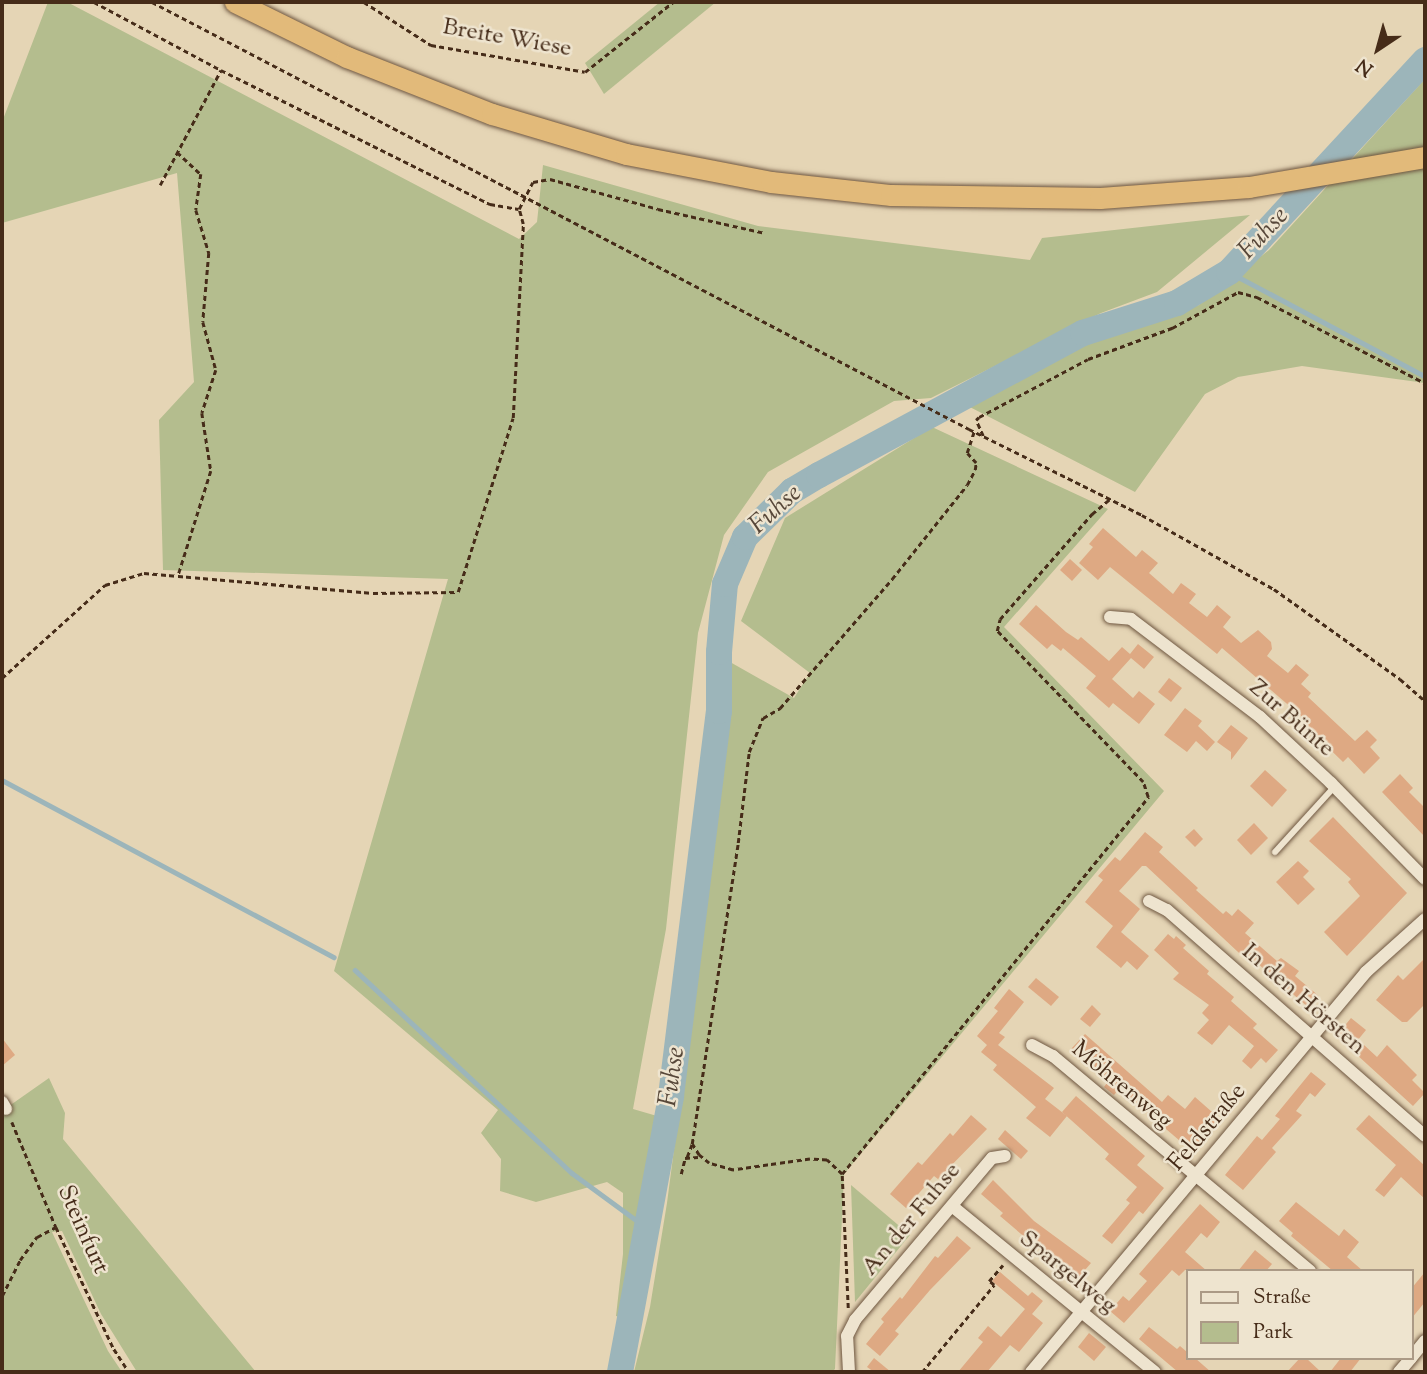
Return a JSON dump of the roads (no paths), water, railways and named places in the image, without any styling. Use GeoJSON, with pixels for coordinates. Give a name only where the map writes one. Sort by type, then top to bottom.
{"type":"FeatureCollection","features":[{"type":"Feature","properties":{"kind":"highway"},"geometry":{"type":"LineString","coordinates":[[235,2],[347,57],[492,114],[626,154],[771,182],[846,191],[1026,199],[1100,198],[1236,188],[1425,157]]}},
{"type":"Feature","properties":{"kind":"street","name":"Zur Bünte"},"geometry":{"type":"LineString","coordinates":[[1110,617],[1131,619],[1260,717],[1335,786],[1425,879]]}},
{"type":"Feature","properties":{"kind":"street","name":"In den Hörsten"},"geometry":{"type":"LineString","coordinates":[[1149,901],[1167,910],[1425,1136]]}},
{"type":"Feature","properties":{"kind":"street","name":"Feldstraße"},"geometry":{"type":"LineString","coordinates":[[1031,1372],[1366,972],[1425,919]]}},
{"type":"Feature","properties":{"kind":"street","name":"Möhrenweg"},"geometry":{"type":"LineString","coordinates":[[1032,1045],[1053,1056],[1308,1269]]}},
{"type":"Feature","properties":{"kind":"street","name":"An der Fuhse"},"geometry":{"type":"LineString","coordinates":[[849,1372],[847,1336],[855,1320],[992,1158],[1005,1156]]}},
{"type":"Feature","properties":{"kind":"street","name":"Spargelweg"},"geometry":{"type":"LineString","coordinates":[[952,1206],[1155,1372]]}},
{"type":"Feature","properties":{"kind":"street"},"geometry":{"type":"LineString","coordinates":[[1413,1355],[1425,1341]]}},
{"type":"Feature","properties":{"kind":"lane"},"geometry":{"type":"LineString","coordinates":[[1275,852],[1335,786]]}},
{"type":"Feature","properties":{"kind":"waterway","name":"Fuhse"},"geometry":{"type":"LineString","coordinates":[[620,1372],[671,1096],[719,711],[719,652],[725,584],[745,537],[792,491],[819,475],[1083,333],[1177,303],[1229,272],[1425,60]]}},
{"type":"Feature","properties":{"kind":"waterway"},"geometry":{"type":"LineString","coordinates":[[1229,272],[1425,376]]}},
{"type":"Feature","properties":{"kind":"waterway"},"geometry":{"type":"LineString","coordinates":[[2,780],[334,957]]}},
{"type":"Feature","properties":{"kind":"waterway"},"geometry":{"type":"LineString","coordinates":[[355,970],[572,1173],[647,1228]]}}]}
